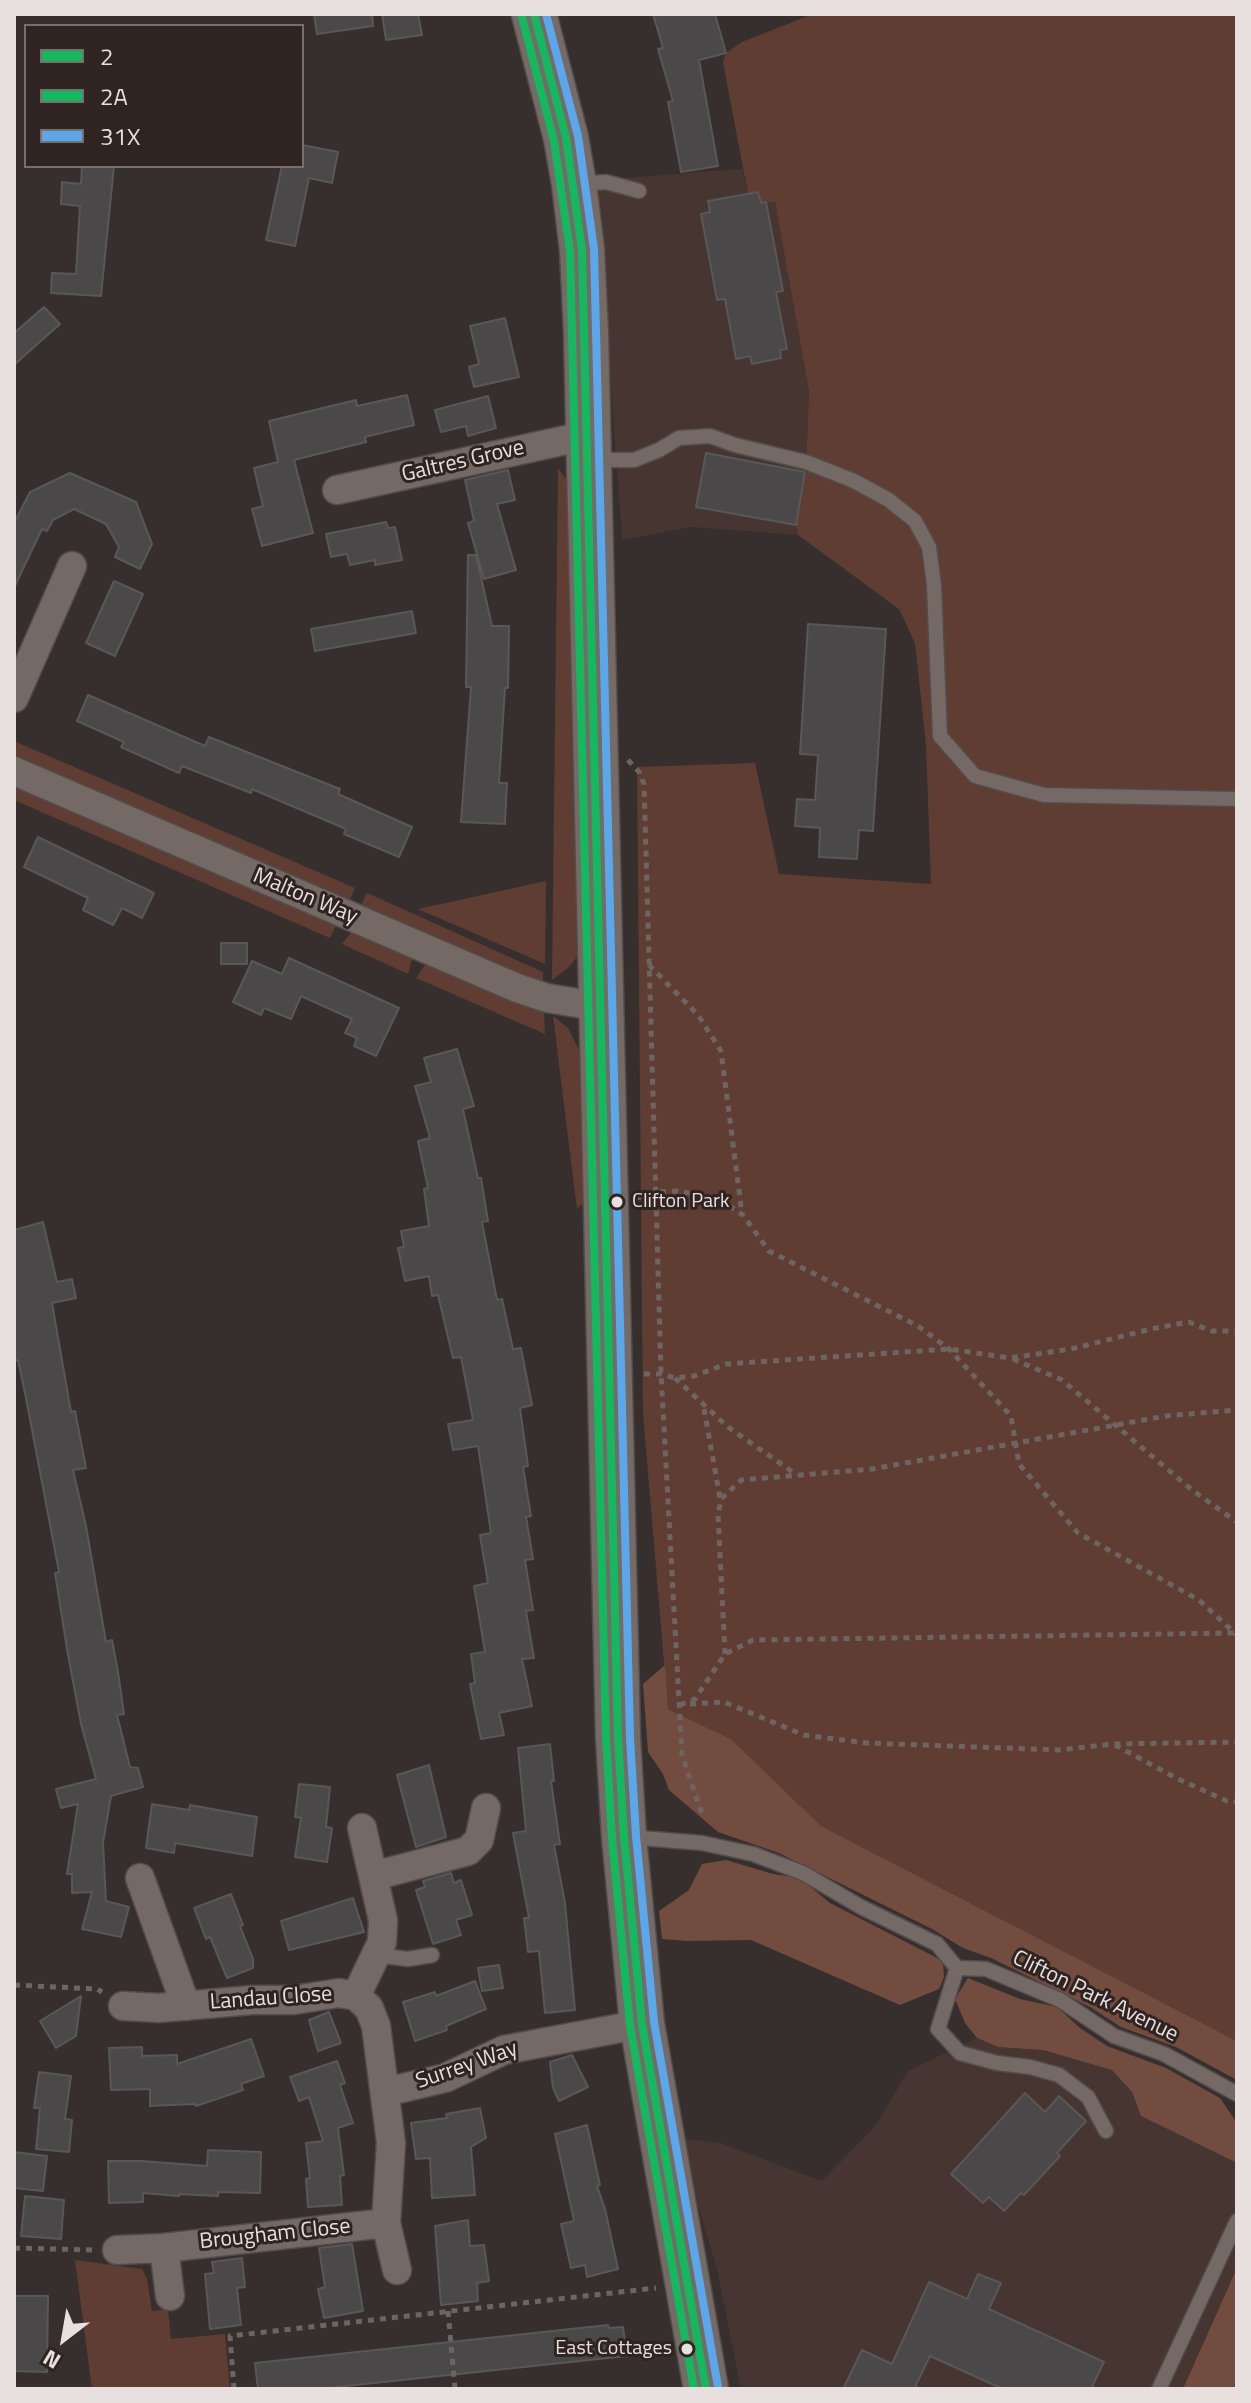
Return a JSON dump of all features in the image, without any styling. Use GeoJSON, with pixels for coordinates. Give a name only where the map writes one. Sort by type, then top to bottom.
{"type":"FeatureCollection","features":[{"type":"Feature","properties":{"kind":"main road"},"geometry":{"type":"LineString","coordinates":[[534,14],[566,138],[582,250],[590,447],[618,1738],[624,1837],[642,2024],[706,2389]]}},
{"type":"Feature","properties":{"kind":"street","name":"Galtres Grove"},"geometry":{"type":"LineString","coordinates":[[337,490],[590,447]]}},
{"type":"Feature","properties":{"kind":"street"},"geometry":{"type":"LineString","coordinates":[[14,698],[72,566]]}},
{"type":"Feature","properties":{"kind":"street","name":"Malton Way"},"geometry":{"type":"LineString","coordinates":[[14,771],[517,988],[547,998],[601,1007]]}},
{"type":"Feature","properties":{"kind":"street"},"geometry":{"type":"LineString","coordinates":[[374,1876],[468,1851],[479,1840],[486,1808]]}},
{"type":"Feature","properties":{"kind":"street"},"geometry":{"type":"LineString","coordinates":[[356,1996],[382,1942],[383,1920],[362,1828]]}},
{"type":"Feature","properties":{"kind":"street","name":"Landau Close"},"geometry":{"type":"LineString","coordinates":[[140,1878],[162,1902],[186,2006]]}},
{"type":"Feature","properties":{"kind":"street","name":"Landau Close"},"geometry":{"type":"LineString","coordinates":[[123,2006],[159,2008],[252,2000],[294,2000],[339,1993],[356,1996]]}},
{"type":"Feature","properties":{"kind":"street","name":"Surrey Way"},"geometry":{"type":"LineString","coordinates":[[356,1996],[369,2008],[376,2026],[386,2092],[391,2143],[386,2223],[397,2270]]}},
{"type":"Feature","properties":{"kind":"street","name":"Surrey Way"},"geometry":{"type":"LineString","coordinates":[[386,2092],[445,2078],[504,2050],[642,2024]]}},
{"type":"Feature","properties":{"kind":"street","name":"Brougham Close"},"geometry":{"type":"LineString","coordinates":[[117,2250],[164,2248],[386,2223]]}},
{"type":"Feature","properties":{"kind":"street"},"geometry":{"type":"LineString","coordinates":[[164,2248],[170,2296]]}},
{"type":"Feature","properties":{"kind":"lane"},"geometry":{"type":"LineString","coordinates":[[574,184],[606,182],[639,191]]}},
{"type":"Feature","properties":{"kind":"lane"},"geometry":{"type":"LineString","coordinates":[[590,447],[634,460],[679,438],[695,435],[719,439],[806,462],[854,481],[889,500],[915,521],[929,547],[934,585],[940,736],[975,776],[1044,795],[1237,799]]}},
{"type":"Feature","properties":{"kind":"lane"},"geometry":{"type":"LineString","coordinates":[[624,1837],[702,1843],[753,1854],[803,1873],[861,1907],[937,1944],[957,1968],[938,2029],[960,2053],[1059,2075],[1088,2097],[1106,2131]]}},
{"type":"Feature","properties":{"kind":"lane"},"geometry":{"type":"LineString","coordinates":[[376,1955],[390,1959],[432,1955]]}},
{"type":"Feature","properties":{"kind":"lane","name":"Clifton Park Avenue"},"geometry":{"type":"LineString","coordinates":[[957,1968],[986,1969],[1060,2000],[1114,2036],[1164,2054],[1237,2094]]}},
{"type":"Feature","properties":{"kind":"lane"},"geometry":{"type":"LineString","coordinates":[[1159,2389],[1237,2221]]}},
{"type":"Feature","properties":{"kind":"path"},"geometry":{"type":"LineString","coordinates":[[596,728],[639,772],[644,784],[661,1374],[682,1755],[702,1814]]}},
{"type":"Feature","properties":{"kind":"path"},"geometry":{"type":"LineString","coordinates":[[649,965],[698,1015],[721,1051],[743,1215]]}},
{"type":"Feature","properties":{"kind":"path"},"geometry":{"type":"LineString","coordinates":[[608,1206],[656,1192],[677,1191],[717,1198],[743,1215],[769,1251],[918,1326],[949,1349],[1011,1416],[1019,1464],[1078,1533],[1199,1600],[1236,1633]]}},
{"type":"Feature","properties":{"kind":"path"},"geometry":{"type":"LineString","coordinates":[[1010,1358],[1071,1349],[1189,1322],[1211,1331],[1237,1331]]}},
{"type":"Feature","properties":{"kind":"path"},"geometry":{"type":"LineString","coordinates":[[612,1374],[661,1374],[675,1378],[694,1376],[726,1364],[949,1349],[1010,1358],[1062,1380],[1192,1490],[1237,1522]]}},
{"type":"Feature","properties":{"kind":"path"},"geometry":{"type":"LineString","coordinates":[[675,1378],[728,1427],[798,1475]]}},
{"type":"Feature","properties":{"kind":"path"},"geometry":{"type":"LineString","coordinates":[[704,1407],[721,1499],[718,1515],[725,1654]]}},
{"type":"Feature","properties":{"kind":"path"},"geometry":{"type":"LineString","coordinates":[[721,1499],[741,1480],[872,1469],[1166,1416],[1237,1410]]}},
{"type":"Feature","properties":{"kind":"path"},"geometry":{"type":"LineString","coordinates":[[680,1705],[695,1699],[725,1654],[753,1640],[1236,1633]]}},
{"type":"Feature","properties":{"kind":"path"},"geometry":{"type":"LineString","coordinates":[[680,1705],[724,1702],[804,1735],[867,1743],[1060,1750],[1113,1744],[1237,1742]]}},
{"type":"Feature","properties":{"kind":"path"},"geometry":{"type":"LineString","coordinates":[[1113,1744],[1178,1779],[1227,1801],[1237,1802]]}},
{"type":"Feature","properties":{"kind":"path"},"geometry":{"type":"LineString","coordinates":[[14,1985],[97,1989],[123,2006]]}},
{"type":"Feature","properties":{"kind":"path"},"geometry":{"type":"LineString","coordinates":[[14,2248],[117,2250]]}},
{"type":"Feature","properties":{"kind":"path"},"geometry":{"type":"LineString","coordinates":[[234,2389],[230,2336],[689,2285]]}},
{"type":"Feature","properties":{"kind":"path"},"geometry":{"type":"LineString","coordinates":[[448,2311],[455,2389]]}},
{"type":"Feature","properties":{"kind":"shaded area"},"geometry":{"type":"Polygon","coordinates":[[[813,14],[1237,14],[1237,2041],[821,1826],[731,1739],[668,1709],[643,1414],[637,767],[755,763],[779,874],[931,884],[926,745],[915,643],[899,609],[798,535],[796,525],[806,471],[809,391],[775,202],[761,203],[758,192],[748,194],[723,62],[726,53],[742,42],[813,14]]]}},
{"type":"Feature","properties":{"kind":"shaded area"},"geometry":{"type":"Polygon","coordinates":[[[742,169],[748,194],[758,192],[766,202],[775,202],[809,391],[806,471],[796,525],[798,535],[691,527],[622,540],[596,180],[742,169]]]}},
{"type":"Feature","properties":{"kind":"shaded area"},"geometry":{"type":"Polygon","coordinates":[[[558,468],[567,481],[574,652],[577,957],[552,980],[558,468]]]}},
{"type":"Feature","properties":{"kind":"shaded area"},"geometry":{"type":"Polygon","coordinates":[[[14,741],[355,888],[348,904],[14,761],[14,741]]]}},
{"type":"Feature","properties":{"kind":"shaded area"},"geometry":{"type":"Polygon","coordinates":[[[14,782],[337,923],[330,938],[14,800],[14,782]]]}},
{"type":"Feature","properties":{"kind":"shaded area"},"geometry":{"type":"Polygon","coordinates":[[[546,881],[545,964],[418,909],[546,881]]]}},
{"type":"Feature","properties":{"kind":"shaded area"},"geometry":{"type":"Polygon","coordinates":[[[367,893],[543,972],[543,985],[359,909],[367,893]]]}},
{"type":"Feature","properties":{"kind":"shaded area"},"geometry":{"type":"Polygon","coordinates":[[[354,929],[413,955],[408,974],[342,944],[354,929]]]}},
{"type":"Feature","properties":{"kind":"shaded area"},"geometry":{"type":"Polygon","coordinates":[[[428,961],[544,1012],[545,1034],[416,978],[428,961]]]}},
{"type":"Feature","properties":{"kind":"shaded area"},"geometry":{"type":"Polygon","coordinates":[[[553,1016],[568,1028],[580,1052],[584,1202],[577,1209],[553,1016]]]}},
{"type":"Feature","properties":{"kind":"shaded area"},"geometry":{"type":"Polygon","coordinates":[[[665,1665],[668,1709],[731,1739],[821,1826],[1237,2041],[1237,2080],[1176,2047],[1121,2027],[1090,2007],[991,1958],[963,1948],[932,1929],[779,1853],[718,1832],[669,1790],[663,1774],[648,1752],[643,1684],[665,1665]]]}},
{"type":"Feature","properties":{"kind":"shaded area"},"geometry":{"type":"Polygon","coordinates":[[[726,1860],[773,1874],[800,1878],[830,1903],[943,1961],[944,1977],[939,1989],[900,2005],[751,1940],[662,1939],[659,1911],[689,1890],[702,1864],[726,1860]]]}},
{"type":"Feature","properties":{"kind":"shaded area"},"geometry":{"type":"Polygon","coordinates":[[[968,1978],[1020,1999],[1057,2007],[1080,2028],[1107,2046],[1166,2068],[1220,2098],[1237,2123],[1237,2163],[1141,2116],[1132,2092],[1112,2070],[1043,2050],[998,2047],[977,2038],[965,2023],[955,1999],[968,1978]]]}},
{"type":"Feature","properties":{"kind":"shaded area"},"geometry":{"type":"Polygon","coordinates":[[[977,2038],[998,2047],[1043,2050],[1113,2070],[1132,2092],[1141,2116],[1237,2163],[1237,2389],[741,2389],[717,2269],[678,2138],[720,2143],[822,2181],[876,2125],[908,2071],[977,2038]]]}},
{"type":"Feature","properties":{"kind":"shaded area"},"geometry":{"type":"Polygon","coordinates":[[[75,2260],[142,2269],[147,2279],[152,2311],[168,2309],[171,2339],[225,2334],[230,2389],[92,2389],[75,2260]]]}},
{"type":"Feature","properties":{"kind":"shaded area"},"geometry":{"type":"Polygon","coordinates":[[[1237,2268],[1237,2389],[1183,2389],[1237,2268]]]}},
{"type":"Feature","properties":{"kind":"building"},"geometry":{"type":"Polygon","coordinates":[[[314,14],[372,14],[373,26],[317,34],[314,14]]]}},
{"type":"Feature","properties":{"kind":"building"},"geometry":{"type":"Polygon","coordinates":[[[382,14],[418,14],[422,35],[386,40],[382,14]]]}},
{"type":"Feature","properties":{"kind":"building"},"geometry":{"type":"Polygon","coordinates":[[[653,14],[715,14],[726,53],[699,60],[718,166],[681,172],[668,102],[673,101],[658,49],[663,48],[653,14]]]}},
{"type":"Feature","properties":{"kind":"building"},"geometry":{"type":"Polygon","coordinates":[[[304,145],[338,152],[332,183],[309,178],[295,246],[266,240],[282,168],[304,168],[304,145]]]}},
{"type":"Feature","properties":{"kind":"building"},"geometry":{"type":"Polygon","coordinates":[[[82,168],[114,168],[101,296],[51,293],[52,273],[76,274],[80,206],[61,204],[62,182],[81,184],[82,168]]]}},
{"type":"Feature","properties":{"kind":"building"},"geometry":{"type":"Polygon","coordinates":[[[758,192],[761,203],[766,202],[783,291],[776,292],[787,349],[780,350],[781,358],[752,364],[750,356],[736,359],[725,299],[717,300],[701,214],[710,212],[708,201],[758,192]]]}},
{"type":"Feature","properties":{"kind":"building"},"geometry":{"type":"Polygon","coordinates":[[[44,307],[60,324],[14,365],[14,333],[44,307]]]}},
{"type":"Feature","properties":{"kind":"building"},"geometry":{"type":"Polygon","coordinates":[[[505,318],[519,377],[474,387],[469,367],[479,364],[470,326],[505,318]]]}},
{"type":"Feature","properties":{"kind":"building"},"geometry":{"type":"Polygon","coordinates":[[[407,395],[414,425],[365,437],[366,442],[294,460],[313,533],[262,546],[252,509],[263,506],[254,468],[278,462],[269,421],[356,400],[357,406],[407,395]]]}},
{"type":"Feature","properties":{"kind":"building"},"geometry":{"type":"Polygon","coordinates":[[[488,396],[496,428],[468,436],[466,426],[441,432],[435,410],[488,396]]]}},
{"type":"Feature","properties":{"kind":"building"},"geometry":{"type":"Polygon","coordinates":[[[706,453],[805,472],[796,525],[696,507],[706,453]]]}},
{"type":"Feature","properties":{"kind":"building"},"geometry":{"type":"Polygon","coordinates":[[[508,470],[515,500],[497,504],[516,570],[484,579],[468,523],[474,521],[465,480],[508,470]]]}},
{"type":"Feature","properties":{"kind":"building"},"geometry":{"type":"Polygon","coordinates":[[[70,473],[136,502],[152,544],[140,569],[115,557],[119,547],[106,524],[74,509],[53,520],[47,531],[42,529],[14,588],[14,523],[30,492],[70,473]]]}},
{"type":"Feature","properties":{"kind":"building"},"geometry":{"type":"Polygon","coordinates":[[[386,522],[388,528],[395,527],[402,560],[375,565],[375,560],[350,565],[347,554],[331,557],[326,534],[386,522]]]}},
{"type":"Feature","properties":{"kind":"building"},"geometry":{"type":"Polygon","coordinates":[[[468,555],[476,555],[492,626],[509,626],[508,688],[505,688],[499,783],[507,783],[505,824],[461,822],[471,687],[466,687],[468,555]]]}},
{"type":"Feature","properties":{"kind":"building"},"geometry":{"type":"Polygon","coordinates":[[[114,581],[143,594],[115,656],[86,643],[114,581]]]}},
{"type":"Feature","properties":{"kind":"building"},"geometry":{"type":"Polygon","coordinates":[[[412,611],[416,633],[315,651],[311,629],[412,611]]]}},
{"type":"Feature","properties":{"kind":"building"},"geometry":{"type":"Polygon","coordinates":[[[808,624],[886,629],[873,831],[859,830],[857,859],[819,857],[820,828],[795,826],[797,799],[815,800],[818,755],[800,754],[808,624]]]}},
{"type":"Feature","properties":{"kind":"building"},"geometry":{"type":"Polygon","coordinates":[[[88,695],[205,746],[209,737],[340,789],[338,794],[412,827],[399,857],[344,834],[346,829],[252,789],[251,793],[182,766],[179,773],[121,747],[124,742],[77,721],[88,695]]]}},
{"type":"Feature","properties":{"kind":"building"},"geometry":{"type":"Polygon","coordinates":[[[38,837],[154,893],[142,918],[122,908],[113,925],[83,910],[88,898],[24,867],[38,837]]]}},
{"type":"Feature","properties":{"kind":"building"},"geometry":{"type":"Polygon","coordinates":[[[221,943],[247,943],[247,964],[221,964],[221,943]]]}},
{"type":"Feature","properties":{"kind":"building"},"geometry":{"type":"Polygon","coordinates":[[[289,958],[399,1008],[376,1056],[354,1046],[357,1038],[345,1033],[352,1019],[301,996],[291,1019],[264,1008],[261,1015],[233,1002],[252,961],[282,974],[289,958]]]}},
{"type":"Feature","properties":{"kind":"building"},"geometry":{"type":"Polygon","coordinates":[[[457,1049],[474,1106],[463,1109],[478,1178],[481,1178],[488,1221],[482,1222],[497,1300],[502,1299],[513,1349],[521,1348],[532,1405],[520,1408],[528,1466],[523,1467],[531,1516],[526,1517],[533,1559],[525,1560],[533,1610],[526,1611],[534,1658],[522,1659],[532,1706],[499,1713],[504,1735],[481,1739],[470,1684],[475,1683],[471,1654],[485,1652],[474,1586],[488,1583],[480,1535],[491,1533],[478,1446],[453,1450],[448,1424],[473,1420],[461,1357],[453,1358],[438,1295],[432,1296],[429,1276],[405,1281],[398,1248],[404,1247],[401,1231],[429,1226],[424,1189],[428,1188],[418,1141],[430,1138],[415,1086],[431,1082],[424,1058],[457,1049]]]}},
{"type":"Feature","properties":{"kind":"building"},"geometry":{"type":"Polygon","coordinates":[[[43,1222],[57,1282],[72,1279],[76,1298],[52,1303],[71,1412],[75,1411],[86,1468],[73,1470],[106,1642],[112,1640],[118,1672],[124,1714],[117,1715],[130,1767],[138,1768],[143,1787],[111,1796],[103,1843],[106,1901],[129,1907],[121,1937],[82,1929],[92,1892],[72,1893],[72,1874],[67,1874],[78,1804],[61,1808],[56,1789],[96,1779],[81,1724],[67,1649],[55,1573],[59,1572],[26,1398],[18,1360],[14,1361],[14,1230],[43,1222]]]}},
{"type":"Feature","properties":{"kind":"building"},"geometry":{"type":"Polygon","coordinates":[[[550,1744],[554,1781],[551,1781],[560,1844],[554,1845],[565,1903],[575,2010],[545,2013],[539,1951],[528,1952],[524,1918],[529,1918],[513,1833],[526,1831],[518,1748],[550,1744]]]}},
{"type":"Feature","properties":{"kind":"building"},"geometry":{"type":"Polygon","coordinates":[[[429,1765],[446,1837],[416,1847],[397,1775],[429,1765]]]}},
{"type":"Feature","properties":{"kind":"building"},"geometry":{"type":"Polygon","coordinates":[[[299,1784],[330,1787],[326,1827],[332,1828],[327,1862],[295,1857],[301,1818],[295,1817],[299,1784]]]}},
{"type":"Feature","properties":{"kind":"building"},"geometry":{"type":"Polygon","coordinates":[[[152,1804],[189,1810],[190,1805],[257,1817],[252,1856],[175,1843],[174,1853],[146,1848],[152,1804]]]}},
{"type":"Feature","properties":{"kind":"building"},"geometry":{"type":"Polygon","coordinates":[[[451,1873],[454,1883],[461,1880],[472,1915],[456,1920],[461,1935],[433,1944],[416,1890],[425,1887],[423,1881],[451,1873]]]}},
{"type":"Feature","properties":{"kind":"building"},"geometry":{"type":"Polygon","coordinates":[[[231,1894],[243,1925],[240,1926],[253,1959],[253,1968],[227,1978],[194,1908],[231,1894]]]}},
{"type":"Feature","properties":{"kind":"building"},"geometry":{"type":"Polygon","coordinates":[[[353,1898],[364,1932],[289,1950],[281,1921],[353,1898]]]}},
{"type":"Feature","properties":{"kind":"building"},"geometry":{"type":"Polygon","coordinates":[[[499,1965],[503,1988],[482,1991],[478,1968],[499,1965]]]}},
{"type":"Feature","properties":{"kind":"building"},"geometry":{"type":"Polygon","coordinates":[[[475,1981],[486,2009],[446,2026],[447,2030],[415,2041],[403,2002],[435,1992],[436,1996],[475,1981]]]}},
{"type":"Feature","properties":{"kind":"building"},"geometry":{"type":"Polygon","coordinates":[[[81,1996],[76,2036],[56,2048],[40,2021],[81,1996]]]}},
{"type":"Feature","properties":{"kind":"building"},"geometry":{"type":"Polygon","coordinates":[[[329,2012],[341,2043],[318,2051],[309,2020],[329,2012]]]}},
{"type":"Feature","properties":{"kind":"building"},"geometry":{"type":"Polygon","coordinates":[[[251,2039],[264,2076],[241,2084],[243,2090],[196,2106],[150,2106],[150,2089],[111,2090],[109,2048],[142,2047],[142,2056],[177,2055],[177,2064],[251,2039]]]}},
{"type":"Feature","properties":{"kind":"building"},"geometry":{"type":"Polygon","coordinates":[[[572,2055],[588,2087],[559,2101],[553,2088],[550,2062],[572,2055]]]}},
{"type":"Feature","properties":{"kind":"building"},"geometry":{"type":"Polygon","coordinates":[[[337,2061],[345,2083],[340,2085],[353,2123],[338,2128],[344,2175],[340,2176],[342,2205],[308,2207],[306,2179],[310,2178],[306,2143],[323,2141],[309,2097],[299,2101],[290,2077],[337,2061]]]}},
{"type":"Feature","properties":{"kind":"building"},"geometry":{"type":"Polygon","coordinates":[[[39,2072],[71,2076],[65,2119],[72,2120],[69,2152],[36,2149],[40,2108],[34,2108],[39,2072]]]}},
{"type":"Feature","properties":{"kind":"building"},"geometry":{"type":"Polygon","coordinates":[[[1025,2093],[1045,2112],[1059,2096],[1086,2121],[1057,2153],[1060,2156],[1024,2195],[1021,2193],[1004,2211],[989,2197],[983,2203],[951,2174],[1025,2093]]]}},
{"type":"Feature","properties":{"kind":"building"},"geometry":{"type":"Polygon","coordinates":[[[480,2108],[486,2138],[471,2147],[475,2195],[432,2198],[430,2158],[416,2159],[411,2123],[447,2118],[446,2114],[480,2108]]]}},
{"type":"Feature","properties":{"kind":"building"},"geometry":{"type":"Polygon","coordinates":[[[587,2125],[600,2185],[597,2186],[618,2269],[587,2277],[585,2265],[571,2268],[561,2224],[574,2221],[555,2134],[587,2125]]]}},
{"type":"Feature","properties":{"kind":"building"},"geometry":{"type":"Polygon","coordinates":[[[208,2150],[261,2152],[260,2193],[218,2192],[218,2196],[179,2196],[143,2193],[143,2202],[109,2203],[108,2161],[207,2166],[208,2150]]]}},
{"type":"Feature","properties":{"kind":"building"},"geometry":{"type":"Polygon","coordinates":[[[14,2152],[47,2156],[43,2191],[14,2188],[14,2152]]]}},
{"type":"Feature","properties":{"kind":"building"},"geometry":{"type":"Polygon","coordinates":[[[25,2196],[64,2200],[61,2239],[21,2236],[25,2196]]]}},
{"type":"Feature","properties":{"kind":"building"},"geometry":{"type":"Polygon","coordinates":[[[468,2220],[470,2246],[484,2245],[489,2281],[477,2283],[478,2301],[441,2305],[435,2226],[468,2220]]]}},
{"type":"Feature","properties":{"kind":"building"},"geometry":{"type":"Polygon","coordinates":[[[352,2244],[363,2311],[324,2318],[318,2289],[325,2287],[319,2248],[352,2244]]]}},
{"type":"Feature","properties":{"kind":"building"},"geometry":{"type":"Polygon","coordinates":[[[242,2258],[245,2287],[237,2288],[241,2325],[210,2329],[205,2274],[214,2273],[212,2262],[242,2258]]]}},
{"type":"Feature","properties":{"kind":"building"},"geometry":{"type":"Polygon","coordinates":[[[978,2274],[1001,2283],[989,2309],[1104,2362],[1091,2389],[1003,2389],[930,2356],[914,2389],[843,2389],[862,2350],[892,2364],[929,2282],[967,2299],[978,2274]]]}},
{"type":"Feature","properties":{"kind":"building"},"geometry":{"type":"Polygon","coordinates":[[[14,2296],[48,2296],[47,2372],[14,2371],[14,2296]]]}},
{"type":"Feature","properties":{"kind":"building"},"geometry":{"type":"Polygon","coordinates":[[[608,2325],[609,2328],[623,2327],[627,2356],[318,2389],[258,2389],[255,2363],[608,2325]]]}},
{"type":"Feature","properties":{"kind":"transit line","name":"2"},"geometry":{"type":"LineString","coordinates":[[534,14],[566,138],[582,250],[618,1738],[624,1837],[642,2024],[706,2389]]}},
{"type":"Feature","properties":{"kind":"transit line","name":"31X"},"geometry":{"type":"LineString","coordinates":[[546,14],[578,136],[594,249],[630,1738],[636,1836],[654,2022],[718,2387]]}},
{"type":"Feature","properties":{"kind":"transit line","name":"2A"},"geometry":{"type":"LineString","coordinates":[[522,17],[554,141],[570,251],[606,1738],[612,1838],[630,2026],[694,2389]]}},
{"type":"Feature","properties":{"kind":"place","name":"Clifton Park"},"geometry":{"type":"Point","coordinates":[617,1202]}},
{"type":"Feature","properties":{"kind":"place","name":"East Cottages"},"geometry":{"type":"Point","coordinates":[687,2349]}}]}
